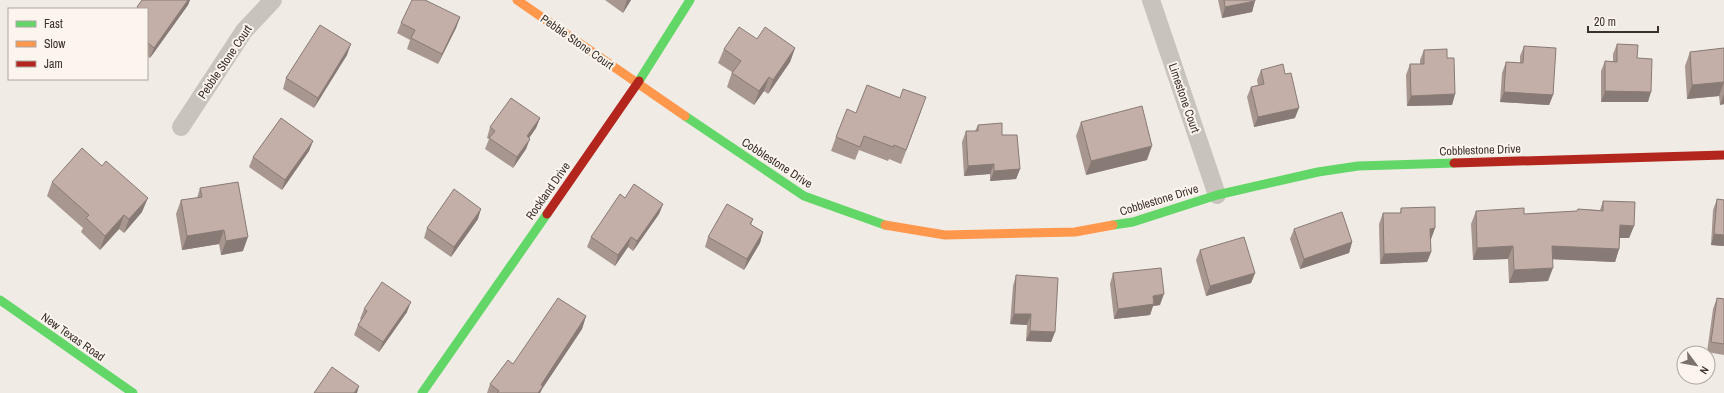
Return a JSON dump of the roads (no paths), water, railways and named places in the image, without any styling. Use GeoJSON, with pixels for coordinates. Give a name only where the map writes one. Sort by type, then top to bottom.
{"type":"FeatureCollection","features":[{"type":"Feature","properties":{"kind":"street","name":"Pebble Stone Court"},"geometry":{"type":"LineString","coordinates":[[181,127],[244,31],[273,0]]}},
{"type":"Feature","properties":{"kind":"street","name":"Pebble Stone Court"},"geometry":{"type":"LineString","coordinates":[[517,0],[637,84]]}},
{"type":"Feature","properties":{"kind":"street","name":"Rockland Drive"},"geometry":{"type":"LineString","coordinates":[[422,393],[637,84],[690,0]]}},
{"type":"Feature","properties":{"kind":"street","name":"Limestone Court"},"geometry":{"type":"LineString","coordinates":[[1151,0],[1217,195]]}},
{"type":"Feature","properties":{"kind":"street","name":"Cobblestone Drive"},"geometry":{"type":"LineString","coordinates":[[637,84],[804,196],[881,224],[945,235],[1075,232],[1133,222],[1217,195],[1318,172],[1358,166],[1724,155]]}},
{"type":"Feature","properties":{"kind":"street","name":"New Texas Road"},"geometry":{"type":"LineString","coordinates":[[0,300],[133,393]]}}]}
